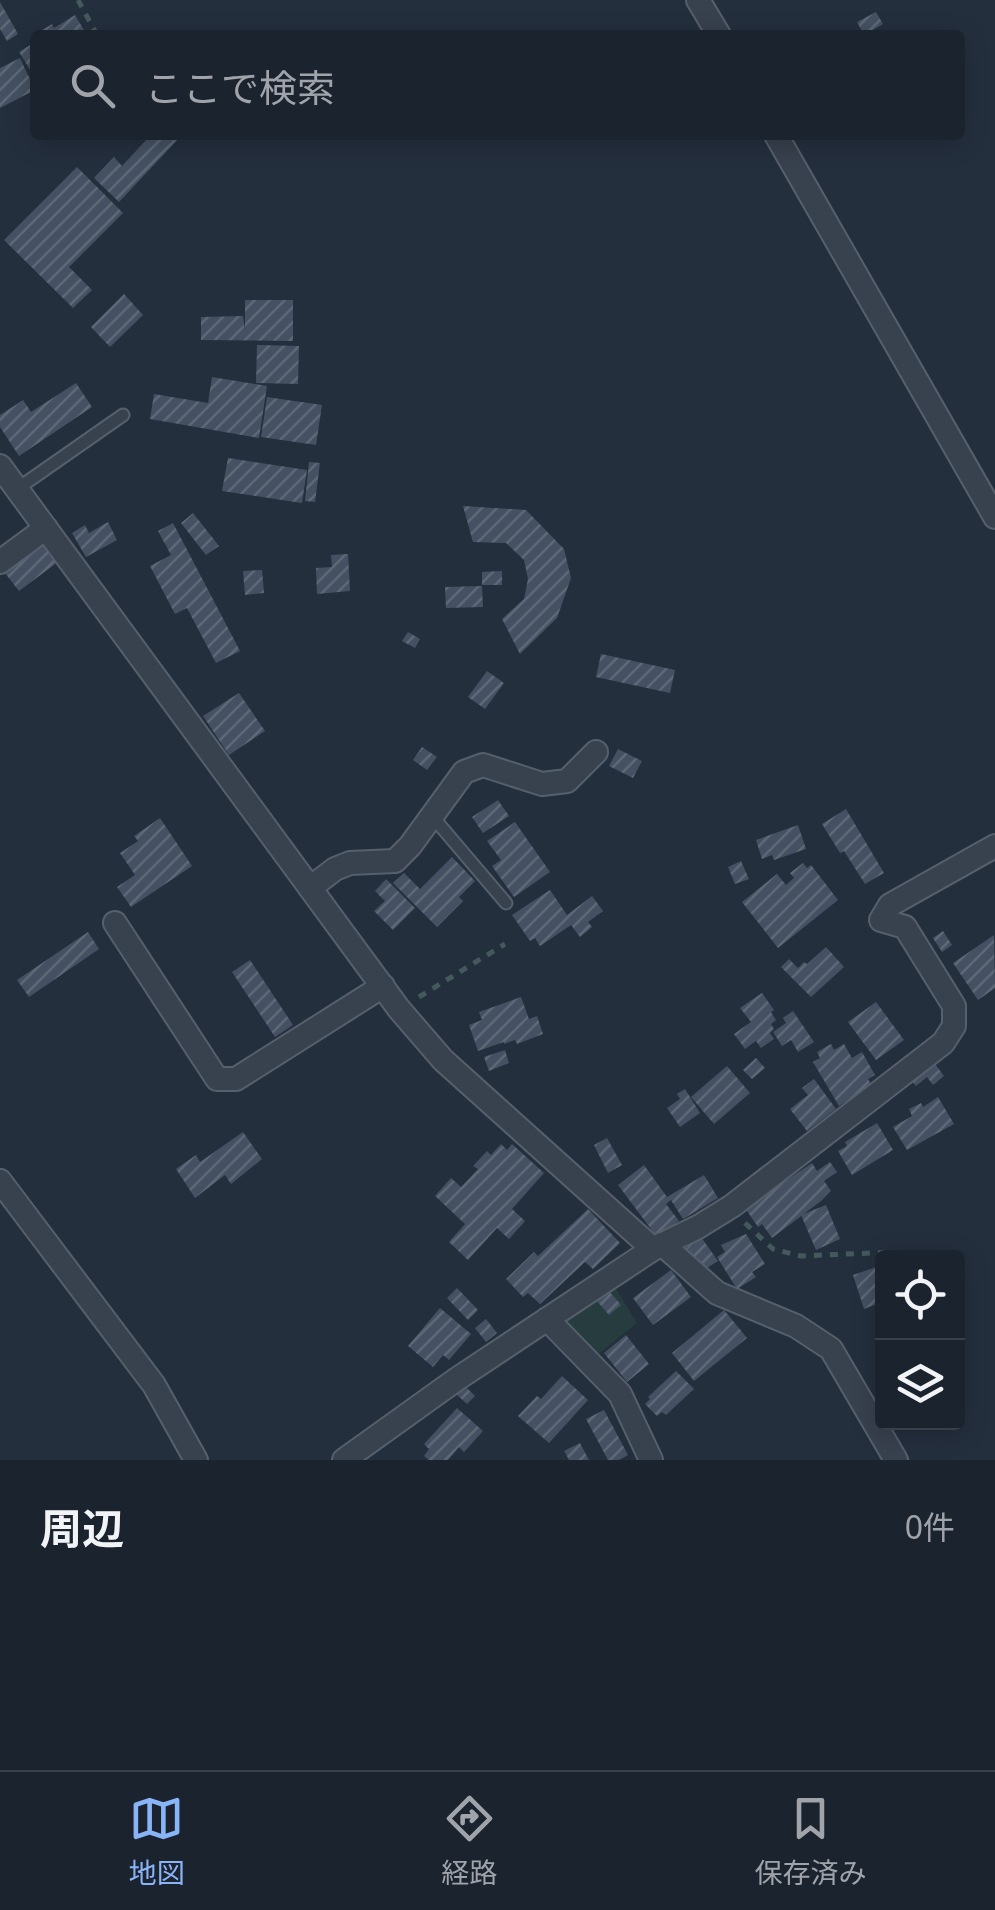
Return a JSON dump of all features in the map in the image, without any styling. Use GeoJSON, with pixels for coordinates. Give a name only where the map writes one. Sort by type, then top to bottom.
{"type":"FeatureCollection","features":[{"type":"Feature","properties":{"kind":"street"},"geometry":{"type":"LineString","coordinates":[[698,0],[715,30]]}},
{"type":"Feature","properties":{"kind":"street"},"geometry":{"type":"LineString","coordinates":[[779,140],[995,517]]}},
{"type":"Feature","properties":{"kind":"street"},"geometry":{"type":"LineString","coordinates":[[0,466],[399,1008],[443,1060],[658,1247],[717,1292],[796,1326],[831,1349],[896,1460]]}},
{"type":"Feature","properties":{"kind":"street"},"geometry":{"type":"LineString","coordinates":[[0,562],[46,528]]}},
{"type":"Feature","properties":{"kind":"street"},"geometry":{"type":"LineString","coordinates":[[310,888],[334,869],[350,863],[394,860],[410,846],[464,772],[483,765],[542,784],[567,781],[596,752]]}},
{"type":"Feature","properties":{"kind":"street"},"geometry":{"type":"LineString","coordinates":[[344,1460],[547,1319],[658,1247],[728,1208],[943,1043],[954,1026],[954,1006],[905,928],[880,920],[890,905],[995,846]]}},
{"type":"Feature","properties":{"kind":"street"},"geometry":{"type":"LineString","coordinates":[[114,923],[217,1078],[236,1079],[383,986]]}},
{"type":"Feature","properties":{"kind":"street"},"geometry":{"type":"LineString","coordinates":[[0,1180],[154,1385],[196,1460]]}},
{"type":"Feature","properties":{"kind":"street"},"geometry":{"type":"LineString","coordinates":[[547,1319],[620,1394],[651,1460]]}},
{"type":"Feature","properties":{"kind":"lane"},"geometry":{"type":"LineString","coordinates":[[16,489],[123,415]]}},
{"type":"Feature","properties":{"kind":"lane"},"geometry":{"type":"LineString","coordinates":[[432,816],[506,903]]}},
{"type":"Feature","properties":{"kind":"path"},"geometry":{"type":"LineString","coordinates":[[78,0],[94,30]]}},
{"type":"Feature","properties":{"kind":"path"},"geometry":{"type":"LineString","coordinates":[[399,1008],[505,944]]}},
{"type":"Feature","properties":{"kind":"path"},"geometry":{"type":"LineString","coordinates":[[728,1208],[773,1248],[801,1256],[875,1253]]}},
{"type":"Feature","properties":{"kind":"green space"},"geometry":{"type":"Polygon","coordinates":[[[613,1284],[637,1323],[597,1355],[560,1321],[613,1284]]]}},
{"type":"Feature","properties":{"kind":"building"},"geometry":{"type":"Polygon","coordinates":[[[0,2],[18,34],[7,41],[0,29],[0,2]]]}},
{"type":"Feature","properties":{"kind":"building"},"geometry":{"type":"Polygon","coordinates":[[[876,12],[883,24],[873,30],[861,30],[857,22],[876,12]]]}},
{"type":"Feature","properties":{"kind":"building"},"geometry":{"type":"Polygon","coordinates":[[[75,15],[84,30],[42,30],[52,24],[54,28],[75,15]]]}},
{"type":"Feature","properties":{"kind":"building"},"geometry":{"type":"Polygon","coordinates":[[[30,45],[30,70],[19,52],[30,45]]]}},
{"type":"Feature","properties":{"kind":"building"},"geometry":{"type":"Polygon","coordinates":[[[20,58],[30,79],[30,93],[0,108],[0,68],[20,58]]]}},
{"type":"Feature","properties":{"kind":"building"},"geometry":{"type":"Polygon","coordinates":[[[146,140],[177,140],[119,202],[94,178],[114,157],[122,166],[146,140]]]}},
{"type":"Feature","properties":{"kind":"building"},"geometry":{"type":"Polygon","coordinates":[[[77,167],[123,213],[69,267],[92,290],[73,308],[4,240],[77,167]]]}},
{"type":"Feature","properties":{"kind":"building"},"geometry":{"type":"Polygon","coordinates":[[[124,294],[143,315],[110,347],[91,327],[124,294]]]}},
{"type":"Feature","properties":{"kind":"building"},"geometry":{"type":"Polygon","coordinates":[[[245,300],[293,300],[293,341],[201,340],[201,317],[243,316],[245,330],[245,300]]]}},
{"type":"Feature","properties":{"kind":"building"},"geometry":{"type":"Polygon","coordinates":[[[257,345],[299,346],[298,384],[256,383],[257,345]]]}},
{"type":"Feature","properties":{"kind":"building"},"geometry":{"type":"Polygon","coordinates":[[[212,377],[267,386],[259,438],[150,419],[154,394],[208,403],[212,377]]]}},
{"type":"Feature","properties":{"kind":"building"},"geometry":{"type":"Polygon","coordinates":[[[76,383],[92,407],[19,456],[0,427],[0,415],[23,400],[31,412],[76,383]]]}},
{"type":"Feature","properties":{"kind":"building"},"geometry":{"type":"Polygon","coordinates":[[[267,397],[322,405],[316,445],[261,437],[267,397]]]}},
{"type":"Feature","properties":{"kind":"building"},"geometry":{"type":"Polygon","coordinates":[[[228,458],[307,470],[302,503],[222,491],[228,458]]]}},
{"type":"Feature","properties":{"kind":"building"},"geometry":{"type":"Polygon","coordinates":[[[309,462],[320,463],[315,502],[305,501],[309,462]]]}},
{"type":"Feature","properties":{"kind":"building"},"geometry":{"type":"Polygon","coordinates":[[[463,506],[526,510],[564,549],[571,578],[557,618],[520,654],[502,619],[524,599],[528,579],[524,560],[506,543],[473,542],[463,506]]]}},
{"type":"Feature","properties":{"kind":"building"},"geometry":{"type":"Polygon","coordinates":[[[193,513],[219,546],[206,555],[181,523],[193,513]]]}},
{"type":"Feature","properties":{"kind":"building"},"geometry":{"type":"Polygon","coordinates":[[[108,522],[117,540],[86,557],[72,533],[85,525],[89,533],[108,522]]]}},
{"type":"Feature","properties":{"kind":"building"},"geometry":{"type":"Polygon","coordinates":[[[173,523],[240,651],[216,663],[187,608],[175,614],[150,566],[171,555],[158,531],[173,523]]]}},
{"type":"Feature","properties":{"kind":"building"},"geometry":{"type":"Polygon","coordinates":[[[44,543],[58,562],[19,591],[5,573],[44,543]]]}},
{"type":"Feature","properties":{"kind":"building"},"geometry":{"type":"Polygon","coordinates":[[[348,554],[350,591],[317,594],[316,568],[332,567],[331,555],[348,554]]]}},
{"type":"Feature","properties":{"kind":"building"},"geometry":{"type":"Polygon","coordinates":[[[262,570],[264,593],[245,595],[243,571],[262,570]]]}},
{"type":"Feature","properties":{"kind":"building"},"geometry":{"type":"Polygon","coordinates":[[[502,571],[502,585],[482,585],[482,572],[502,571]]]}},
{"type":"Feature","properties":{"kind":"building"},"geometry":{"type":"Polygon","coordinates":[[[482,586],[483,607],[446,608],[445,587],[482,586]]]}},
{"type":"Feature","properties":{"kind":"building"},"geometry":{"type":"Polygon","coordinates":[[[408,632],[420,639],[415,648],[402,641],[408,632]]]}},
{"type":"Feature","properties":{"kind":"building"},"geometry":{"type":"Polygon","coordinates":[[[601,654],[675,670],[670,693],[596,677],[601,654]]]}},
{"type":"Feature","properties":{"kind":"building"},"geometry":{"type":"Polygon","coordinates":[[[487,671],[504,683],[485,709],[468,697],[487,671]]]}},
{"type":"Feature","properties":{"kind":"building"},"geometry":{"type":"Polygon","coordinates":[[[239,693],[265,731],[229,755],[203,716],[239,693]]]}},
{"type":"Feature","properties":{"kind":"building"},"geometry":{"type":"Polygon","coordinates":[[[422,747],[437,757],[427,770],[413,760],[422,747]]]}},
{"type":"Feature","properties":{"kind":"building"},"geometry":{"type":"Polygon","coordinates":[[[618,749],[642,761],[633,778],[609,766],[618,749]]]}},
{"type":"Feature","properties":{"kind":"building"},"geometry":{"type":"Polygon","coordinates":[[[498,800],[509,816],[483,833],[472,817],[498,800]]]}},
{"type":"Feature","properties":{"kind":"building"},"geometry":{"type":"Polygon","coordinates":[[[846,809],[884,873],[865,884],[822,824],[846,809]]]}},
{"type":"Feature","properties":{"kind":"building"},"geometry":{"type":"Polygon","coordinates":[[[160,818],[192,866],[131,907],[117,887],[135,875],[120,853],[138,841],[134,836],[160,818]]]}},
{"type":"Feature","properties":{"kind":"building"},"geometry":{"type":"Polygon","coordinates":[[[515,822],[550,872],[514,897],[492,866],[501,860],[487,841],[515,822]]]}},
{"type":"Feature","properties":{"kind":"building"},"geometry":{"type":"Polygon","coordinates":[[[798,825],[806,849],[774,860],[772,855],[762,859],[756,840],[798,825]]]}},
{"type":"Feature","properties":{"kind":"building"},"geometry":{"type":"Polygon","coordinates":[[[452,857],[475,881],[459,897],[463,901],[437,927],[393,883],[404,873],[420,889],[452,857]]]}},
{"type":"Feature","properties":{"kind":"building"},"geometry":{"type":"Polygon","coordinates":[[[741,861],[749,879],[735,884],[728,867],[741,861]]]}},
{"type":"Feature","properties":{"kind":"building"},"geometry":{"type":"Polygon","coordinates":[[[803,863],[807,868],[811,865],[838,900],[778,948],[742,902],[777,874],[786,885],[794,878],[790,873],[803,863]]]}},
{"type":"Feature","properties":{"kind":"building"},"geometry":{"type":"Polygon","coordinates":[[[386,879],[415,908],[393,930],[374,911],[385,901],[375,891],[386,879]]]}},
{"type":"Feature","properties":{"kind":"building"},"geometry":{"type":"Polygon","coordinates":[[[550,890],[567,915],[592,896],[603,911],[588,922],[592,927],[580,937],[571,925],[540,946],[535,938],[530,941],[512,915],[550,890]]]}},
{"type":"Feature","properties":{"kind":"building"},"geometry":{"type":"Polygon","coordinates":[[[943,931],[952,945],[942,952],[933,938],[943,931]]]}},
{"type":"Feature","properties":{"kind":"building"},"geometry":{"type":"Polygon","coordinates":[[[88,932],[99,949],[29,997],[17,980],[88,932]]]}},
{"type":"Feature","properties":{"kind":"building"},"geometry":{"type":"Polygon","coordinates":[[[994,935],[995,988],[978,1000],[953,963],[994,935]]]}},
{"type":"Feature","properties":{"kind":"building"},"geometry":{"type":"Polygon","coordinates":[[[826,947],[844,967],[811,997],[781,967],[789,959],[798,968],[804,962],[807,964],[826,947]]]}},
{"type":"Feature","properties":{"kind":"building"},"geometry":{"type":"Polygon","coordinates":[[[250,960],[293,1025],[275,1037],[232,972],[250,960]]]}},
{"type":"Feature","properties":{"kind":"building"},"geometry":{"type":"Polygon","coordinates":[[[762,993],[774,1010],[771,1012],[776,1020],[770,1033],[774,1039],[761,1048],[756,1041],[745,1049],[734,1034],[751,1022],[740,1008],[762,993]]]}},
{"type":"Feature","properties":{"kind":"building"},"geometry":{"type":"Polygon","coordinates":[[[521,997],[529,1019],[537,1016],[543,1034],[517,1044],[515,1040],[478,1051],[469,1025],[482,1020],[479,1012],[521,997]]]}},
{"type":"Feature","properties":{"kind":"building"},"geometry":{"type":"Polygon","coordinates":[[[876,1002],[904,1040],[876,1060],[848,1022],[876,1002]]]}},
{"type":"Feature","properties":{"kind":"building"},"geometry":{"type":"Polygon","coordinates":[[[793,1011],[814,1042],[798,1052],[791,1040],[782,1046],[773,1032],[786,1023],[783,1018],[793,1011]]]}},
{"type":"Feature","properties":{"kind":"building"},"geometry":{"type":"Polygon","coordinates":[[[831,1044],[834,1050],[844,1044],[852,1058],[862,1052],[875,1075],[868,1079],[872,1086],[839,1106],[813,1062],[820,1058],[817,1052],[831,1044]]]}},
{"type":"Feature","properties":{"kind":"building"},"geometry":{"type":"Polygon","coordinates":[[[505,1050],[509,1063],[489,1071],[484,1057],[505,1050]]]}},
{"type":"Feature","properties":{"kind":"building"},"geometry":{"type":"Polygon","coordinates":[[[756,1058],[765,1068],[752,1079],[743,1070],[756,1058]]]}},
{"type":"Feature","properties":{"kind":"building"},"geometry":{"type":"Polygon","coordinates":[[[933,1061],[944,1076],[933,1085],[927,1077],[916,1086],[910,1079],[933,1061]]]}},
{"type":"Feature","properties":{"kind":"building"},"geometry":{"type":"Polygon","coordinates":[[[727,1066],[750,1093],[714,1124],[691,1097],[727,1066]]]}},
{"type":"Feature","properties":{"kind":"building"},"geometry":{"type":"Polygon","coordinates":[[[814,1079],[836,1109],[807,1131],[790,1109],[808,1095],[802,1088],[814,1079]]]}},
{"type":"Feature","properties":{"kind":"building"},"geometry":{"type":"Polygon","coordinates":[[[685,1089],[700,1113],[680,1127],[667,1108],[680,1099],[677,1094],[685,1089]]]}},
{"type":"Feature","properties":{"kind":"building"},"geometry":{"type":"Polygon","coordinates":[[[938,1097],[954,1124],[907,1150],[893,1127],[912,1116],[909,1109],[921,1103],[923,1107],[938,1097]]]}},
{"type":"Feature","properties":{"kind":"building"},"geometry":{"type":"Polygon","coordinates":[[[877,1123],[893,1150],[852,1175],[838,1151],[847,1146],[845,1142],[877,1123]]]}},
{"type":"Feature","properties":{"kind":"building"},"geometry":{"type":"Polygon","coordinates":[[[243,1132],[262,1159],[231,1184],[225,1175],[195,1198],[176,1169],[196,1155],[200,1162],[243,1132]]]}},
{"type":"Feature","properties":{"kind":"building"},"geometry":{"type":"Polygon","coordinates":[[[607,1138],[622,1165],[608,1173],[594,1145],[607,1138]]]}},
{"type":"Feature","properties":{"kind":"building"},"geometry":{"type":"Polygon","coordinates":[[[501,1144],[507,1150],[512,1144],[544,1173],[512,1209],[525,1221],[509,1239],[497,1228],[468,1260],[449,1242],[465,1224],[435,1196],[451,1178],[461,1187],[478,1169],[473,1166],[487,1151],[491,1155],[501,1144]]]}},
{"type":"Feature","properties":{"kind":"building"},"geometry":{"type":"Polygon","coordinates":[[[830,1162],[837,1172],[824,1181],[831,1191],[821,1201],[772,1238],[762,1224],[758,1227],[745,1208],[812,1163],[817,1171],[830,1162]]]}},
{"type":"Feature","properties":{"kind":"building"},"geometry":{"type":"Polygon","coordinates":[[[644,1165],[667,1197],[704,1175],[718,1198],[683,1219],[671,1200],[666,1204],[679,1221],[657,1237],[618,1185],[644,1165]]]}},
{"type":"Feature","properties":{"kind":"building"},"geometry":{"type":"Polygon","coordinates":[[[826,1205],[840,1239],[816,1250],[801,1215],[826,1205]]]}},
{"type":"Feature","properties":{"kind":"building"},"geometry":{"type":"Polygon","coordinates":[[[588,1209],[620,1243],[593,1269],[585,1262],[540,1304],[528,1293],[523,1297],[506,1279],[534,1252],[538,1256],[588,1209]]]}},
{"type":"Feature","properties":{"kind":"building"},"geometry":{"type":"Polygon","coordinates":[[[746,1234],[765,1264],[752,1272],[756,1277],[737,1289],[717,1257],[725,1252],[721,1245],[746,1234]]]}},
{"type":"Feature","properties":{"kind":"building"},"geometry":{"type":"Polygon","coordinates":[[[701,1237],[718,1261],[702,1271],[686,1248],[701,1237]]]}},
{"type":"Feature","properties":{"kind":"building"},"geometry":{"type":"Polygon","coordinates":[[[875,1267],[875,1305],[864,1309],[853,1275],[875,1267]]]}},
{"type":"Feature","properties":{"kind":"building"},"geometry":{"type":"Polygon","coordinates":[[[671,1270],[691,1297],[653,1325],[633,1298],[671,1270]]]}},
{"type":"Feature","properties":{"kind":"building"},"geometry":{"type":"Polygon","coordinates":[[[457,1288],[478,1310],[468,1320],[447,1298],[457,1288]]]}},
{"type":"Feature","properties":{"kind":"building"},"geometry":{"type":"Polygon","coordinates":[[[608,1290],[621,1305],[609,1315],[596,1300],[608,1290]]]}},
{"type":"Feature","properties":{"kind":"building"},"geometry":{"type":"Polygon","coordinates":[[[440,1308],[471,1334],[449,1360],[443,1355],[433,1367],[408,1346],[440,1308]]]}},
{"type":"Feature","properties":{"kind":"building"},"geometry":{"type":"Polygon","coordinates":[[[724,1310],[747,1338],[694,1381],[672,1353],[724,1310]]]}},
{"type":"Feature","properties":{"kind":"building"},"geometry":{"type":"Polygon","coordinates":[[[486,1319],[497,1333],[486,1342],[475,1328],[486,1319]]]}},
{"type":"Feature","properties":{"kind":"building"},"geometry":{"type":"Polygon","coordinates":[[[626,1335],[649,1364],[627,1382],[604,1353],[626,1335]]]}},
{"type":"Feature","properties":{"kind":"building"},"geometry":{"type":"Polygon","coordinates":[[[676,1371],[694,1389],[666,1415],[662,1412],[657,1416],[645,1404],[676,1371]]]}},
{"type":"Feature","properties":{"kind":"building"},"geometry":{"type":"Polygon","coordinates":[[[562,1376],[588,1400],[549,1443],[518,1416],[562,1376]]]}},
{"type":"Feature","properties":{"kind":"building"},"geometry":{"type":"Polygon","coordinates":[[[465,1386],[475,1396],[467,1404],[456,1394],[465,1386]]]}},
{"type":"Feature","properties":{"kind":"building"},"geometry":{"type":"Polygon","coordinates":[[[457,1408],[483,1431],[464,1452],[459,1447],[448,1460],[429,1460],[424,1456],[429,1449],[424,1444],[457,1408]]]}},
{"type":"Feature","properties":{"kind":"building"},"geometry":{"type":"Polygon","coordinates":[[[604,1410],[628,1455],[619,1460],[608,1460],[586,1419],[604,1410]]]}},
{"type":"Feature","properties":{"kind":"building"},"geometry":{"type":"Polygon","coordinates":[[[580,1443],[589,1460],[569,1460],[564,1451],[580,1443]]]}}]}
